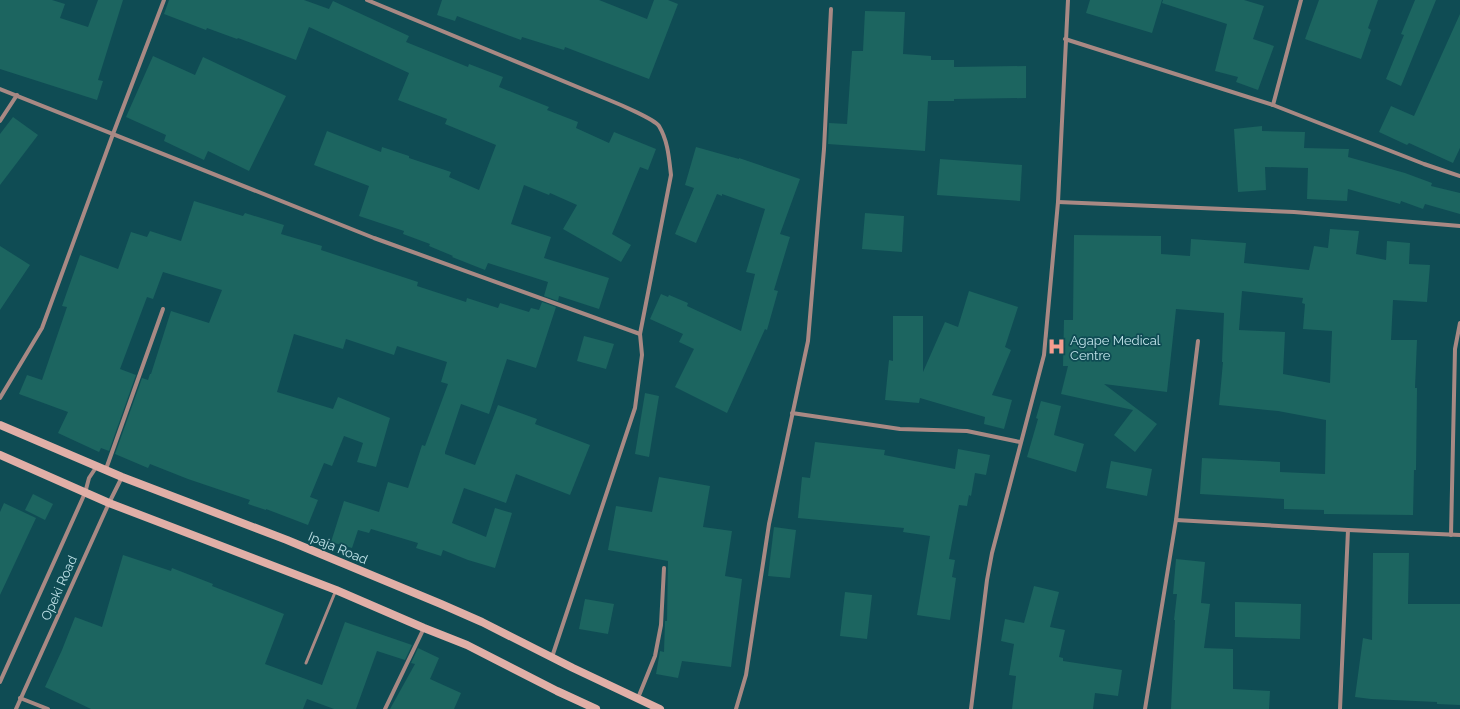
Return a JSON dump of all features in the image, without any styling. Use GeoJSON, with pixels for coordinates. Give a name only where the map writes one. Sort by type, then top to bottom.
{"type":"FeatureCollection","features":[{"type":"Feature","properties":{"kind":"main road","name":"Ipaja Road"},"geometry":{"type":"LineString","coordinates":[[0,425],[122,477],[287,540],[433,600],[482,622],[660,709]]}},
{"type":"Feature","properties":{"kind":"main road"},"geometry":{"type":"LineString","coordinates":[[0,455],[109,503],[336,590],[467,645],[596,709]]}},
{"type":"Feature","properties":{"kind":"street"},"geometry":{"type":"LineString","coordinates":[[0,398],[42,328],[112,134],[164,0]]}},
{"type":"Feature","properties":{"kind":"street"},"geometry":{"type":"LineString","coordinates":[[367,0],[609,100],[644,116],[658,125],[668,150],[671,175],[640,334],[642,355],[635,408],[552,657]]}},
{"type":"Feature","properties":{"kind":"street"},"geometry":{"type":"LineString","coordinates":[[971,709],[987,580],[992,553],[1044,355],[1058,202],[1068,0]]}},
{"type":"Feature","properties":{"kind":"street"},"geometry":{"type":"LineString","coordinates":[[1273,105],[1302,0]]}},
{"type":"Feature","properties":{"kind":"street"},"geometry":{"type":"LineString","coordinates":[[736,709],[746,675],[768,524],[808,341],[824,149],[831,8]]}},
{"type":"Feature","properties":{"kind":"street"},"geometry":{"type":"LineString","coordinates":[[1065,39],[1273,105],[1424,164],[1460,176]]}},
{"type":"Feature","properties":{"kind":"street"},"geometry":{"type":"LineString","coordinates":[[0,89],[374,238],[640,334]]}},
{"type":"Feature","properties":{"kind":"street"},"geometry":{"type":"LineString","coordinates":[[0,122],[17,95]]}},
{"type":"Feature","properties":{"kind":"street"},"geometry":{"type":"LineString","coordinates":[[1058,202],[1294,212],[1460,226]]}},
{"type":"Feature","properties":{"kind":"street"},"geometry":{"type":"LineString","coordinates":[[106,469],[163,310]]}},
{"type":"Feature","properties":{"kind":"street"},"geometry":{"type":"LineString","coordinates":[[1452,535],[1455,349],[1460,322]]}},
{"type":"Feature","properties":{"kind":"street"},"geometry":{"type":"LineString","coordinates":[[1145,709],[1176,520],[1198,341]]}},
{"type":"Feature","properties":{"kind":"street"},"geometry":{"type":"LineString","coordinates":[[792,413],[900,429],[968,431],[1020,442]]}},
{"type":"Feature","properties":{"kind":"street","name":"Opeki Road"},"geometry":{"type":"LineString","coordinates":[[0,682],[85,493],[88,478],[97,466]]}},
{"type":"Feature","properties":{"kind":"street","name":"Opeki Road"},"geometry":{"type":"LineString","coordinates":[[16,709],[122,477]]}},
{"type":"Feature","properties":{"kind":"street"},"geometry":{"type":"LineString","coordinates":[[1176,520],[1460,535]]}},
{"type":"Feature","properties":{"kind":"street"},"geometry":{"type":"LineString","coordinates":[[1340,709],[1348,530]]}},
{"type":"Feature","properties":{"kind":"street"},"geometry":{"type":"LineString","coordinates":[[638,698],[655,656],[661,626],[664,568]]}},
{"type":"Feature","properties":{"kind":"street"},"geometry":{"type":"LineString","coordinates":[[385,709],[424,628]]}},
{"type":"Feature","properties":{"kind":"street"},"geometry":{"type":"LineString","coordinates":[[20,698],[48,709]]}},
{"type":"Feature","properties":{"kind":"lane"},"geometry":{"type":"LineString","coordinates":[[306,663],[336,590]]}},
{"type":"Feature","properties":{"kind":"building"},"geometry":{"type":"Polygon","coordinates":[[[0,0],[52,0],[65,4],[60,18],[88,27],[98,0],[123,0],[98,80],[103,81],[97,100],[0,69],[0,0]]]}},
{"type":"Feature","properties":{"kind":"building"},"geometry":{"type":"Polygon","coordinates":[[[169,0],[304,0],[329,9],[333,1],[409,36],[406,42],[468,67],[469,64],[503,77],[499,87],[549,107],[547,110],[578,122],[576,128],[609,143],[614,132],[656,149],[648,170],[640,167],[612,234],[631,245],[621,262],[563,229],[577,205],[550,193],[549,195],[524,185],[511,224],[551,237],[544,258],[609,278],[599,309],[559,296],[558,301],[544,296],[548,282],[488,263],[485,270],[452,257],[453,256],[429,246],[430,244],[403,234],[404,231],[359,216],[369,186],[314,165],[327,131],[381,152],[382,147],[451,172],[449,177],[479,190],[496,145],[445,124],[447,119],[398,100],[409,73],[309,27],[296,60],[238,38],[237,39],[207,28],[206,30],[164,14],[169,0]]]}},
{"type":"Feature","properties":{"kind":"building"},"geometry":{"type":"Polygon","coordinates":[[[442,0],[599,0],[647,19],[654,0],[668,0],[678,4],[649,79],[565,47],[564,50],[522,37],[521,40],[457,16],[455,21],[437,15],[442,0]]]}},
{"type":"Feature","properties":{"kind":"building"},"geometry":{"type":"Polygon","coordinates":[[[1090,0],[1162,0],[1152,33],[1086,13],[1090,0]]]}},
{"type":"Feature","properties":{"kind":"building"},"geometry":{"type":"Polygon","coordinates":[[[1163,0],[1244,0],[1264,6],[1253,39],[1274,46],[1258,90],[1236,82],[1238,77],[1215,71],[1227,24],[1162,3],[1163,0]]]}},
{"type":"Feature","properties":{"kind":"building"},"geometry":{"type":"Polygon","coordinates":[[[1319,0],[1378,0],[1368,28],[1371,30],[1361,59],[1305,39],[1319,0]]]}},
{"type":"Feature","properties":{"kind":"building"},"geometry":{"type":"Polygon","coordinates":[[[1415,0],[1436,0],[1401,86],[1386,79],[1404,35],[1401,34],[1415,0]]]}},
{"type":"Feature","properties":{"kind":"building"},"geometry":{"type":"Polygon","coordinates":[[[865,11],[905,12],[903,54],[931,56],[931,60],[954,60],[954,67],[1026,66],[1026,98],[954,99],[954,101],[928,101],[925,151],[828,144],[829,123],[847,124],[852,51],[863,51],[865,11]]]}},
{"type":"Feature","properties":{"kind":"building"},"geometry":{"type":"Polygon","coordinates":[[[1460,14],[1460,148],[1453,163],[1409,143],[1407,145],[1379,132],[1391,106],[1414,116],[1460,14]]]}},
{"type":"Feature","properties":{"kind":"building"},"geometry":{"type":"Polygon","coordinates":[[[153,56],[195,75],[203,57],[286,96],[249,171],[208,151],[204,160],[164,141],[166,135],[126,117],[153,56]]]}},
{"type":"Feature","properties":{"kind":"building"},"geometry":{"type":"Polygon","coordinates":[[[13,117],[38,135],[0,185],[0,134],[13,117]]]}},
{"type":"Feature","properties":{"kind":"building"},"geometry":{"type":"Polygon","coordinates":[[[1262,126],[1262,131],[1305,132],[1304,148],[1349,149],[1348,157],[1405,173],[1432,183],[1431,186],[1460,193],[1460,214],[1425,204],[1423,209],[1401,201],[1400,204],[1348,189],[1347,201],[1307,199],[1308,168],[1265,167],[1266,190],[1238,192],[1234,129],[1262,126]]]}},
{"type":"Feature","properties":{"kind":"building"},"geometry":{"type":"Polygon","coordinates":[[[696,147],[739,158],[800,179],[780,234],[790,237],[774,290],[778,291],[767,330],[765,329],[727,413],[675,387],[694,349],[679,342],[683,334],[650,319],[661,294],[668,297],[669,295],[688,303],[687,306],[741,331],[755,274],[746,272],[765,209],[722,194],[722,196],[717,194],[696,243],[675,234],[694,188],[685,185],[696,147]]]}},
{"type":"Feature","properties":{"kind":"building"},"geometry":{"type":"Polygon","coordinates":[[[940,159],[1022,165],[1020,201],[937,195],[940,159]]]}},
{"type":"Feature","properties":{"kind":"building"},"geometry":{"type":"Polygon","coordinates":[[[194,201],[243,216],[245,213],[284,225],[281,234],[322,246],[321,250],[418,282],[417,286],[466,302],[467,298],[498,308],[500,303],[529,312],[531,308],[539,310],[542,302],[556,307],[536,368],[507,359],[489,414],[461,404],[445,454],[475,465],[498,405],[537,419],[535,424],[590,445],[570,495],[516,474],[506,503],[464,488],[452,523],[486,537],[495,508],[512,513],[495,568],[468,560],[443,550],[441,556],[416,548],[418,543],[371,529],[369,533],[358,530],[352,548],[331,542],[344,501],[379,512],[388,482],[408,488],[422,445],[425,446],[448,384],[441,382],[447,362],[397,346],[394,355],[346,339],[343,349],[294,334],[277,392],[333,409],[338,397],[390,418],[376,467],[357,462],[363,443],[344,436],[332,466],[324,463],[310,497],[318,500],[308,525],[266,509],[248,504],[250,500],[188,479],[150,464],[148,468],[115,454],[142,378],[148,380],[151,374],[171,311],[209,323],[222,290],[163,272],[153,299],[147,297],[120,369],[136,375],[109,451],[101,448],[99,452],[58,433],[68,412],[19,394],[27,375],[42,380],[67,307],[62,306],[80,255],[118,269],[131,232],[147,237],[150,231],[181,241],[194,201]]]}},
{"type":"Feature","properties":{"kind":"building"},"geometry":{"type":"Polygon","coordinates":[[[865,213],[904,216],[902,252],[862,249],[865,213]]]}},
{"type":"Feature","properties":{"kind":"building"},"geometry":{"type":"Polygon","coordinates":[[[1330,229],[1359,231],[1356,254],[1386,260],[1387,241],[1410,243],[1409,264],[1430,265],[1427,302],[1393,300],[1391,340],[1417,340],[1415,388],[1417,388],[1416,470],[1414,470],[1413,515],[1324,514],[1324,510],[1284,509],[1284,499],[1200,494],[1202,458],[1280,462],[1280,472],[1325,474],[1326,420],[1278,411],[1219,405],[1223,362],[1224,313],[1176,309],[1167,392],[1104,384],[1157,424],[1135,452],[1114,435],[1133,410],[1061,394],[1068,366],[1063,366],[1064,320],[1073,320],[1074,235],[1161,236],[1161,254],[1190,256],[1191,239],[1246,243],[1244,263],[1309,270],[1314,246],[1328,248],[1330,229]],[[1242,291],[1239,330],[1285,332],[1283,374],[1330,383],[1332,331],[1303,329],[1305,304],[1302,303],[1303,298],[1242,291]]]}},
{"type":"Feature","properties":{"kind":"building"},"geometry":{"type":"Polygon","coordinates":[[[0,246],[30,265],[0,310],[0,246]]]}},
{"type":"Feature","properties":{"kind":"building"},"geometry":{"type":"Polygon","coordinates":[[[969,291],[1018,307],[1005,347],[1011,350],[992,395],[1012,400],[1004,429],[984,424],[985,417],[920,398],[919,403],[885,400],[889,360],[893,361],[893,316],[923,316],[923,372],[945,322],[958,327],[969,291]]]}},
{"type":"Feature","properties":{"kind":"building"},"geometry":{"type":"Polygon","coordinates":[[[584,336],[614,344],[606,369],[577,361],[584,336]]]}},
{"type":"Feature","properties":{"kind":"building"},"geometry":{"type":"Polygon","coordinates":[[[645,393],[659,396],[649,457],[635,454],[645,393]]]}},
{"type":"Feature","properties":{"kind":"building"},"geometry":{"type":"Polygon","coordinates":[[[1041,401],[1061,406],[1054,435],[1084,444],[1076,472],[1027,457],[1038,419],[1036,418],[1041,401]]]}},
{"type":"Feature","properties":{"kind":"building"},"geometry":{"type":"Polygon","coordinates":[[[815,442],[885,450],[884,455],[955,469],[958,449],[990,455],[986,475],[975,473],[971,496],[969,495],[967,506],[959,505],[949,559],[955,560],[952,577],[956,578],[950,620],[917,615],[930,536],[903,532],[904,528],[798,518],[802,477],[810,478],[815,442]]]}},
{"type":"Feature","properties":{"kind":"building"},"geometry":{"type":"Polygon","coordinates":[[[1111,461],[1152,469],[1147,496],[1106,488],[1111,461]]]}},
{"type":"Feature","properties":{"kind":"building"},"geometry":{"type":"Polygon","coordinates":[[[659,477],[710,486],[703,527],[732,531],[725,576],[742,579],[731,667],[682,661],[678,678],[656,674],[660,651],[664,652],[665,621],[667,621],[668,561],[608,550],[616,506],[652,512],[659,477]]]}},
{"type":"Feature","properties":{"kind":"building"},"geometry":{"type":"Polygon","coordinates":[[[33,494],[53,504],[45,520],[25,510],[33,494]]]}},
{"type":"Feature","properties":{"kind":"building"},"geometry":{"type":"Polygon","coordinates":[[[4,503],[36,518],[0,595],[0,512],[4,503]]]}},
{"type":"Feature","properties":{"kind":"building"},"geometry":{"type":"Polygon","coordinates":[[[774,527],[796,530],[790,578],[768,576],[774,527]]]}},
{"type":"Feature","properties":{"kind":"building"},"geometry":{"type":"Polygon","coordinates":[[[1373,553],[1409,553],[1408,604],[1460,604],[1460,705],[1437,704],[1437,702],[1355,697],[1363,638],[1372,640],[1373,553]]]}},
{"type":"Feature","properties":{"kind":"building"},"geometry":{"type":"Polygon","coordinates":[[[123,555],[171,571],[172,568],[213,584],[212,586],[284,614],[265,664],[322,685],[345,622],[412,645],[405,660],[377,651],[356,709],[334,709],[307,699],[303,709],[91,709],[45,687],[75,617],[102,627],[123,555]]]}},
{"type":"Feature","properties":{"kind":"building"},"geometry":{"type":"Polygon","coordinates":[[[1176,559],[1205,562],[1201,603],[1210,604],[1204,648],[1233,649],[1233,689],[1270,691],[1269,709],[1171,709],[1174,620],[1177,594],[1173,594],[1176,559]]]}},
{"type":"Feature","properties":{"kind":"building"},"geometry":{"type":"Polygon","coordinates":[[[1034,586],[1059,592],[1050,627],[1065,630],[1059,657],[1063,658],[1063,661],[1122,670],[1118,696],[1095,693],[1093,709],[1012,709],[1016,676],[1009,675],[1014,644],[1001,641],[1005,619],[1024,623],[1034,586]]]}},
{"type":"Feature","properties":{"kind":"building"},"geometry":{"type":"Polygon","coordinates":[[[845,592],[872,595],[867,639],[840,636],[845,592]]]}},
{"type":"Feature","properties":{"kind":"building"},"geometry":{"type":"Polygon","coordinates":[[[585,599],[614,604],[608,634],[579,629],[585,599]]]}},
{"type":"Feature","properties":{"kind":"building"},"geometry":{"type":"Polygon","coordinates":[[[1235,602],[1301,604],[1300,639],[1235,637],[1235,602]]]}},
{"type":"Feature","properties":{"kind":"building"},"geometry":{"type":"Polygon","coordinates":[[[418,648],[439,658],[430,679],[461,693],[454,709],[390,709],[415,664],[411,663],[418,648]]]}},
{"type":"Feature","properties":{"kind":"place","name":"Agape Medical Centre"},"geometry":{"type":"Point","coordinates":[1057,347]}}]}
